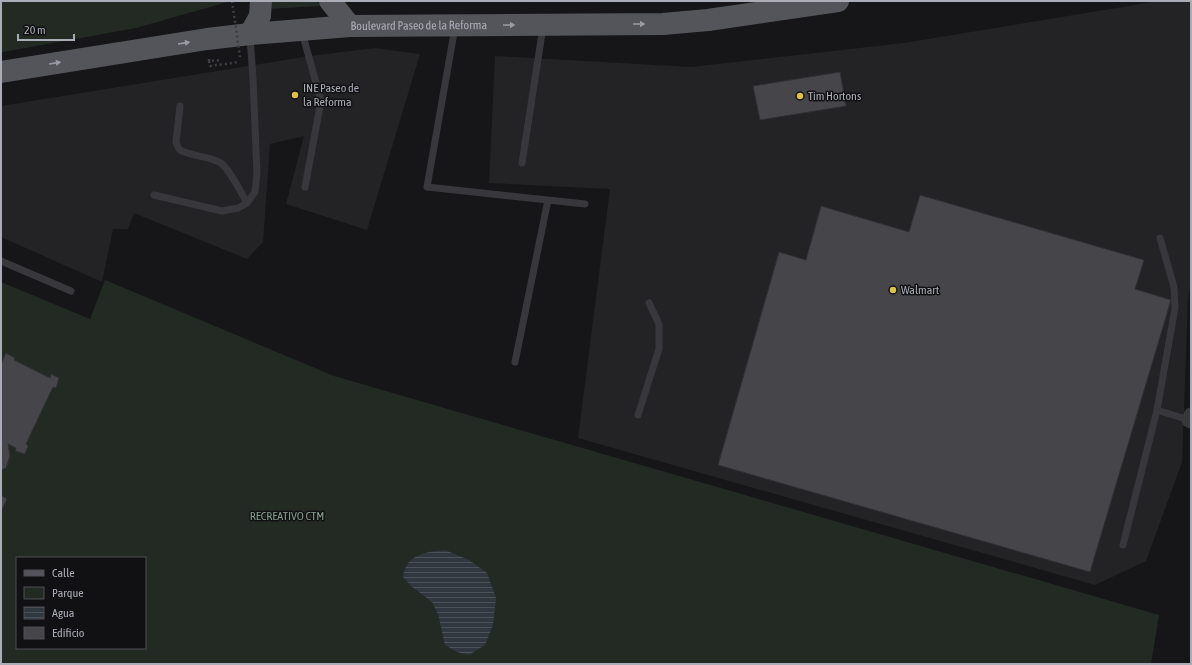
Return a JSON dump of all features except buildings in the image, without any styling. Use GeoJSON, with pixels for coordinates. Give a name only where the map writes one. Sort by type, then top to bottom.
{"type":"FeatureCollection","features":[{"type":"Feature","properties":{"kind":"main road"},"geometry":{"type":"LineString","coordinates":[[250,34],[260,16],[261,1]]}},
{"type":"Feature","properties":{"kind":"main road"},"geometry":{"type":"LineString","coordinates":[[330,1],[350,26]]}},
{"type":"Feature","properties":{"kind":"main road","name":"Boulevard Paseo de la Reforma"},"geometry":{"type":"LineString","coordinates":[[6,68],[250,34],[350,26],[663,24],[708,20],[838,1]]}},
{"type":"Feature","properties":{"kind":"lane"},"geometry":{"type":"LineString","coordinates":[[522,163],[543,24]]}},
{"type":"Feature","properties":{"kind":"lane"},"geometry":{"type":"LineString","coordinates":[[455,25],[427,187],[585,204]]}},
{"type":"Feature","properties":{"kind":"lane"},"geometry":{"type":"LineString","coordinates":[[301,30],[321,101],[305,187]]}},
{"type":"Feature","properties":{"kind":"lane"},"geometry":{"type":"LineString","coordinates":[[154,195],[222,211],[238,208],[247,203],[255,192],[257,173],[250,34]]}},
{"type":"Feature","properties":{"kind":"lane"},"geometry":{"type":"LineString","coordinates":[[180,106],[176,142],[180,150],[220,162],[226,167],[247,203]]}},
{"type":"Feature","properties":{"kind":"lane"},"geometry":{"type":"LineString","coordinates":[[515,362],[548,200]]}},
{"type":"Feature","properties":{"kind":"lane"},"geometry":{"type":"LineString","coordinates":[[1123,545],[1157,410],[1174,308],[1174,286],[1160,238]]}},
{"type":"Feature","properties":{"kind":"lane"},"geometry":{"type":"LineString","coordinates":[[1,262],[71,292]]}},
{"type":"Feature","properties":{"kind":"lane"},"geometry":{"type":"LineString","coordinates":[[638,415],[660,349],[659,324],[649,303]]}},
{"type":"Feature","properties":{"kind":"lane"},"geometry":{"type":"LineString","coordinates":[[1157,410],[1190,419]]}},
{"type":"Feature","properties":{"kind":"path"},"geometry":{"type":"LineString","coordinates":[[232,1],[240,57]]}},
{"type":"Feature","properties":{"kind":"path"},"geometry":{"type":"LineString","coordinates":[[209,61],[210,66],[252,61]]}},
{"type":"Feature","properties":{"kind":"shaded area","name":"Walmart"},"geometry":{"type":"Polygon","coordinates":[[[1159,1],[1191,1],[1191,279],[1188,300],[1182,462],[1146,561],[1095,585],[578,438],[610,189],[489,183],[495,56],[691,67],[904,43],[1159,1]]]}},
{"type":"Feature","properties":{"kind":"shaded area"},"geometry":{"type":"Polygon","coordinates":[[[375,48],[420,54],[367,230],[286,204],[304,136],[270,144],[263,242],[247,259],[134,213],[128,229],[113,229],[102,282],[1,237],[1,106],[310,56],[375,48]]]}},
{"type":"Feature","properties":{"kind":"green space"},"geometry":{"type":"Polygon","coordinates":[[[1,1],[231,1],[136,28],[1,52],[1,1]]]}},
{"type":"Feature","properties":{"kind":"green space"},"geometry":{"type":"Polygon","coordinates":[[[271,1],[317,1],[320,6],[267,9],[271,1]]]}},
{"type":"Feature","properties":{"kind":"green space","name":"RECREATIVO CTM"},"geometry":{"type":"Polygon","coordinates":[[[105,280],[334,376],[1159,615],[1151,664],[1,664],[1,282],[90,319],[105,280]]]}},
{"type":"Feature","properties":{"kind":"water"},"geometry":{"type":"Polygon","coordinates":[[[445,550],[469,560],[487,573],[496,598],[493,625],[485,645],[469,655],[457,652],[445,645],[438,614],[432,602],[411,586],[403,577],[408,563],[413,559],[424,553],[445,550]]]}},
{"type":"Feature","properties":{"kind":"place","name":"INE Paseo de la Reforma"},"geometry":{"type":"Point","coordinates":[295,95]}},
{"type":"Feature","properties":{"kind":"place","name":"Tim Hortons"},"geometry":{"type":"Point","coordinates":[800,96]}},
{"type":"Feature","properties":{"kind":"place","name":"Walmart"},"geometry":{"type":"Point","coordinates":[893,290]}}]}
